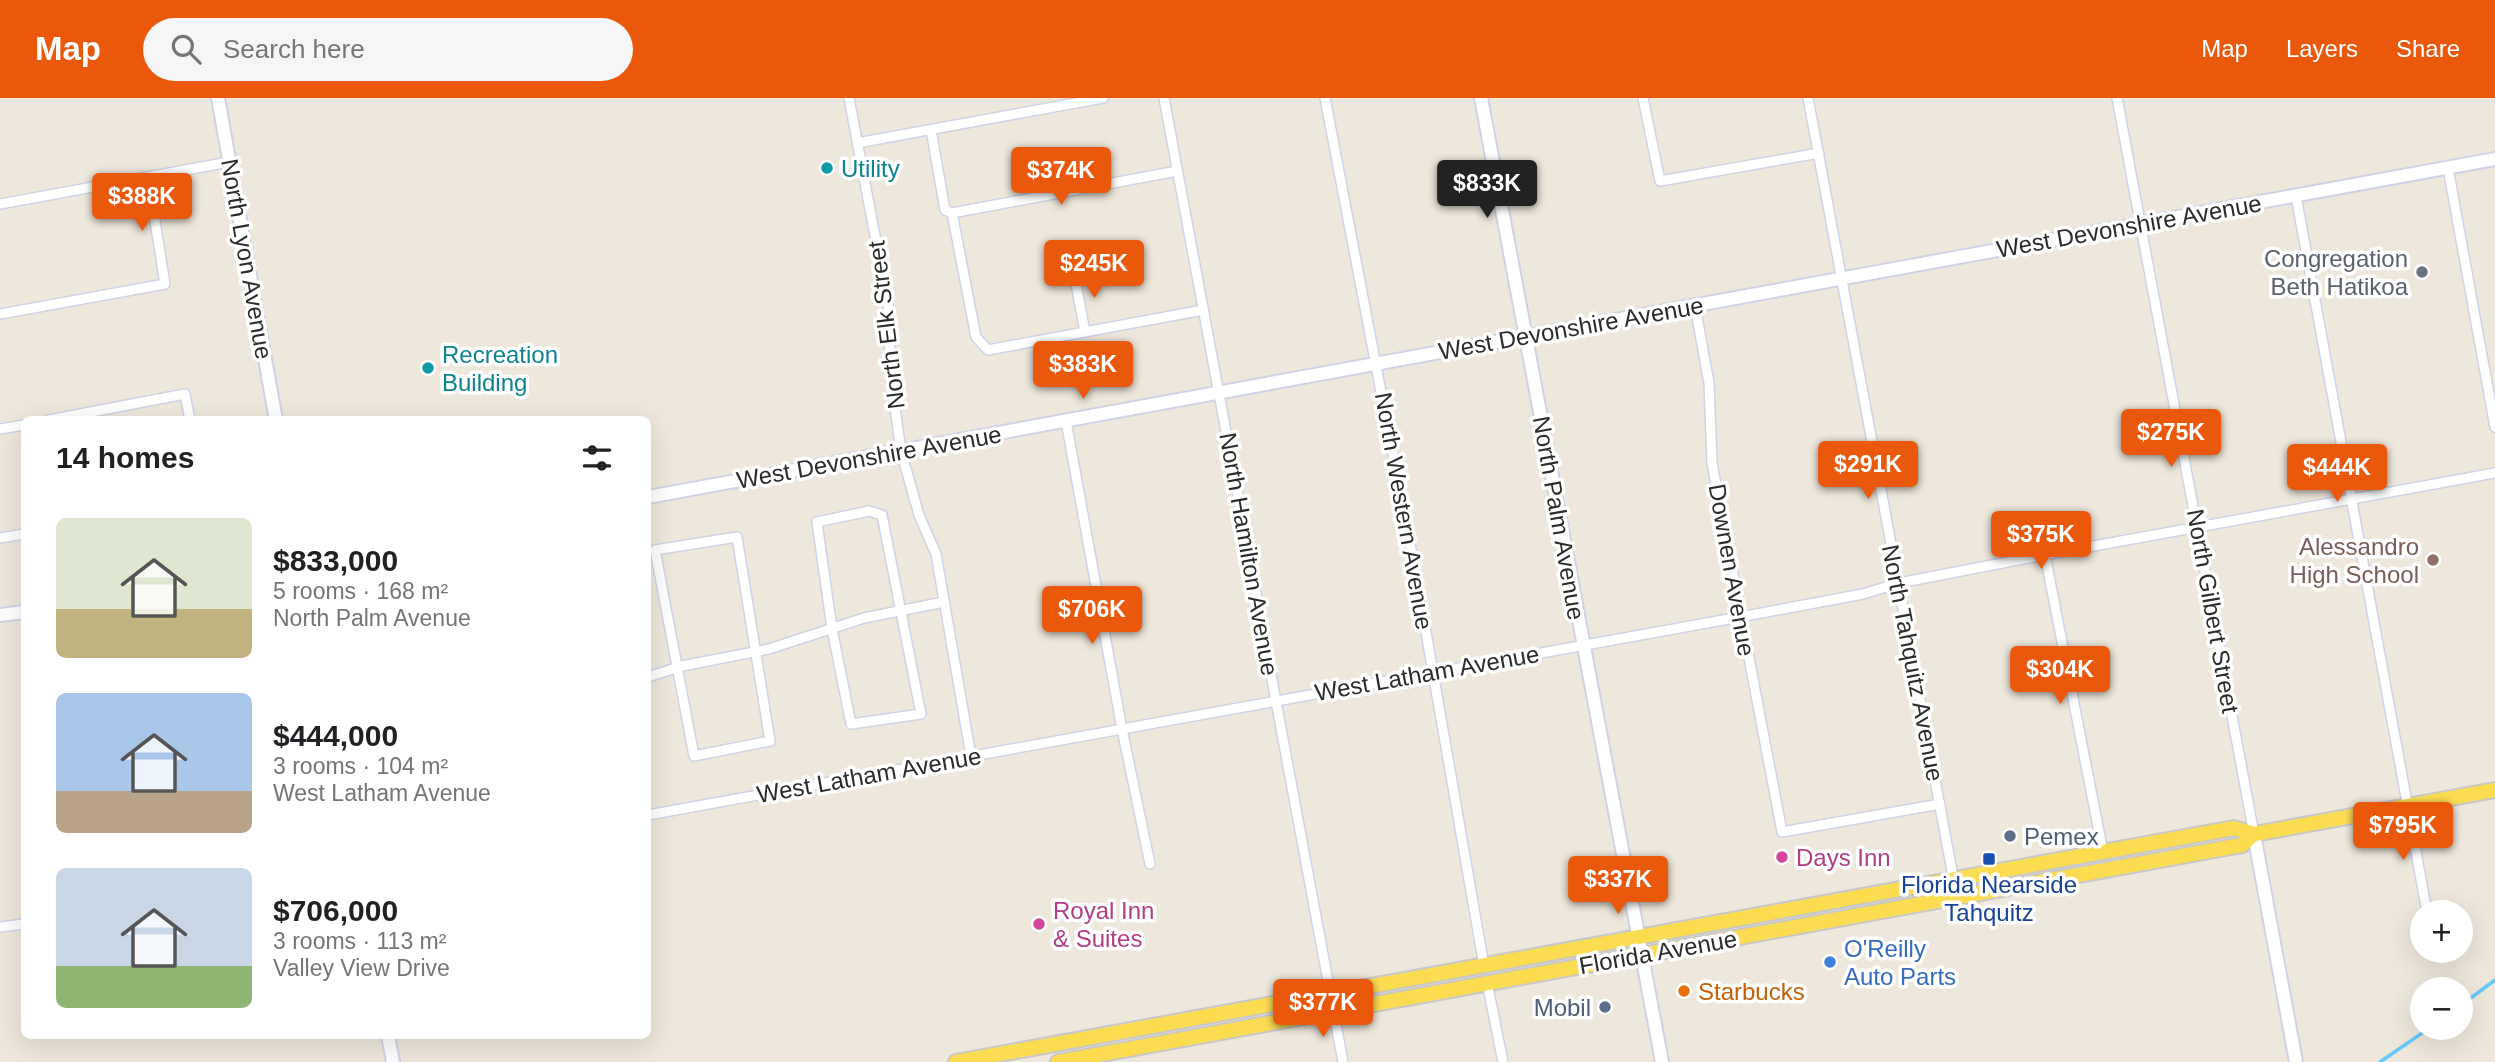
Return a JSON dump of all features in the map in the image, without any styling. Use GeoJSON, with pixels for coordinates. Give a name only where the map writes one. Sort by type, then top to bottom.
{"type":"FeatureCollection","features":[{"type":"Feature","properties":{"kind":"main road","name":"Florida Avenue"},"geometry":{"type":"LineString","coordinates":[[956,1062],[1024,1056],[1330,994],[2234,828],[2254,834],[2495,790]]}},
{"type":"Feature","properties":{"kind":"main road","name":"Florida Avenue"},"geometry":{"type":"LineString","coordinates":[[1058,1062],[2240,845],[2254,834]]}},
{"type":"Feature","properties":{"kind":"main road"},"geometry":{"type":"LineString","coordinates":[[2027,884],[2045,873],[2101,862],[2103,852]]}},
{"type":"Feature","properties":{"kind":"street","name":"North Lyon Avenue"},"geometry":{"type":"LineString","coordinates":[[218,98],[275,416]]}},
{"type":"Feature","properties":{"kind":"street","name":"North Elk Street"},"geometry":{"type":"LineString","coordinates":[[849,98],[888,304],[891,379],[901,451],[919,515],[936,554],[971,756]]}},
{"type":"Feature","properties":{"kind":"street"},"geometry":{"type":"LineString","coordinates":[[857,142],[1103,98]]}},
{"type":"Feature","properties":{"kind":"street","name":"North Hamilton Avenue"},"geometry":{"type":"LineString","coordinates":[[1164,98],[1343,1062]]}},
{"type":"Feature","properties":{"kind":"street","name":"North Western Avenue"},"geometry":{"type":"LineString","coordinates":[[1325,98],[1434,672],[1484,966]]}},
{"type":"Feature","properties":{"kind":"street","name":"North Palm Avenue"},"geometry":{"type":"LineString","coordinates":[[1481,98],[1662,1062]]}},
{"type":"Feature","properties":{"kind":"street"},"geometry":{"type":"LineString","coordinates":[[1643,98],[1660,181],[1819,153]]}},
{"type":"Feature","properties":{"kind":"street","name":"North Tahquitz Avenue"},"geometry":{"type":"LineString","coordinates":[[1808,98],[1957,898]]}},
{"type":"Feature","properties":{"kind":"street","name":"North Gilbert Street"},"geometry":{"type":"LineString","coordinates":[[2117,98],[2254,834]]}},
{"type":"Feature","properties":{"kind":"street"},"geometry":{"type":"LineString","coordinates":[[931,130],[945,210],[952,213],[1177,171]]}},
{"type":"Feature","properties":{"kind":"street","name":"West Devonshire Avenue"},"geometry":{"type":"LineString","coordinates":[[651,496],[2495,159]]}},
{"type":"Feature","properties":{"kind":"street"},"geometry":{"type":"LineString","coordinates":[[0,204],[229,162]]}},
{"type":"Feature","properties":{"kind":"street"},"geometry":{"type":"LineString","coordinates":[[2448,168],[2495,427]]}},
{"type":"Feature","properties":{"kind":"street"},"geometry":{"type":"LineString","coordinates":[[0,314],[165,284],[148,177]]}},
{"type":"Feature","properties":{"kind":"street"},"geometry":{"type":"LineString","coordinates":[[2296,196],[2425,900]]}},
{"type":"Feature","properties":{"kind":"street"},"geometry":{"type":"LineString","coordinates":[[952,213],[976,337],[988,350],[1203,310]]}},
{"type":"Feature","properties":{"kind":"street"},"geometry":{"type":"LineString","coordinates":[[1074,273],[1085,332]]}},
{"type":"Feature","properties":{"kind":"street","name":"Downen Avenue"},"geometry":{"type":"LineString","coordinates":[[1695,306],[1709,383],[1712,463],[1782,832],[1940,804]]}},
{"type":"Feature","properties":{"kind":"street"},"geometry":{"type":"LineString","coordinates":[[70,416],[185,394],[189,416]]}},
{"type":"Feature","properties":{"kind":"street"},"geometry":{"type":"LineString","coordinates":[[1066,421],[1122,729],[1150,864]]}},
{"type":"Feature","properties":{"kind":"street"},"geometry":{"type":"LineString","coordinates":[[0,429],[21,426]]}},
{"type":"Feature","properties":{"kind":"street","name":"West Latham Avenue"},"geometry":{"type":"LineString","coordinates":[[651,814],[1740,617],[1863,594],[1899,583],[2197,526],[2495,473]]}},
{"type":"Feature","properties":{"kind":"street"},"geometry":{"type":"LineString","coordinates":[[869,511],[882,515],[902,610],[921,714],[851,724],[832,629],[817,522],[869,511]]}},
{"type":"Feature","properties":{"kind":"street"},"geometry":{"type":"LineString","coordinates":[[0,538],[21,534]]}},
{"type":"Feature","properties":{"kind":"street"},"geometry":{"type":"LineString","coordinates":[[737,537],[755,652],[770,741],[694,756],[655,550],[737,537]]}},
{"type":"Feature","properties":{"kind":"street"},"geometry":{"type":"LineString","coordinates":[[2045,555],[2103,852]]}},
{"type":"Feature","properties":{"kind":"street"},"geometry":{"type":"LineString","coordinates":[[651,676],[676,668],[755,652],[864,618],[944,602]]}},
{"type":"Feature","properties":{"kind":"street"},"geometry":{"type":"LineString","coordinates":[[0,615],[21,612]]}},
{"type":"Feature","properties":{"kind":"street"},"geometry":{"type":"LineString","coordinates":[[2254,834],[2296,1062]]}},
{"type":"Feature","properties":{"kind":"street"},"geometry":{"type":"LineString","coordinates":[[0,927],[21,924]]}},
{"type":"Feature","properties":{"kind":"street"},"geometry":{"type":"LineString","coordinates":[[1487,982],[1503,1062]]}},
{"type":"Feature","properties":{"kind":"street"},"geometry":{"type":"LineString","coordinates":[[389,1039],[393,1062]]}},
{"type":"Feature","properties":{"kind":"waterway"},"geometry":{"type":"LineString","coordinates":[[2473,996],[2495,980]]}},
{"type":"Feature","properties":{"kind":"waterway"},"geometry":{"type":"LineString","coordinates":[[2380,1062],[2412,1040]]}},
{"type":"Feature","properties":{"kind":"place","name":"Utility"},"geometry":{"type":"Point","coordinates":[827,168]}},
{"type":"Feature","properties":{"kind":"place","name":"Congregation Beth Hatikoa"},"geometry":{"type":"Point","coordinates":[2422,272]}},
{"type":"Feature","properties":{"kind":"place","name":"Recreation Building"},"geometry":{"type":"Point","coordinates":[428,368]}},
{"type":"Feature","properties":{"kind":"place","name":"Alessandro High School"},"geometry":{"type":"Point","coordinates":[2433,560]}},
{"type":"Feature","properties":{"kind":"place","name":"Pemex"},"geometry":{"type":"Point","coordinates":[2010,836]}},
{"type":"Feature","properties":{"kind":"place","name":"Days Inn"},"geometry":{"type":"Point","coordinates":[1782,857]}},
{"type":"Feature","properties":{"kind":"place","name":"Florida Nearside Tahquitz"},"geometry":{"type":"Point","coordinates":[1989,859]}},
{"type":"Feature","properties":{"kind":"place","name":"Royal Inn & Suites"},"geometry":{"type":"Point","coordinates":[1039,924]}},
{"type":"Feature","properties":{"kind":"place","name":"O'Reilly Auto Parts"},"geometry":{"type":"Point","coordinates":[1830,962]}},
{"type":"Feature","properties":{"kind":"place","name":"Starbucks"},"geometry":{"type":"Point","coordinates":[1684,991]}},
{"type":"Feature","properties":{"kind":"place","name":"Mobil"},"geometry":{"type":"Point","coordinates":[1605,1007]}}]}
